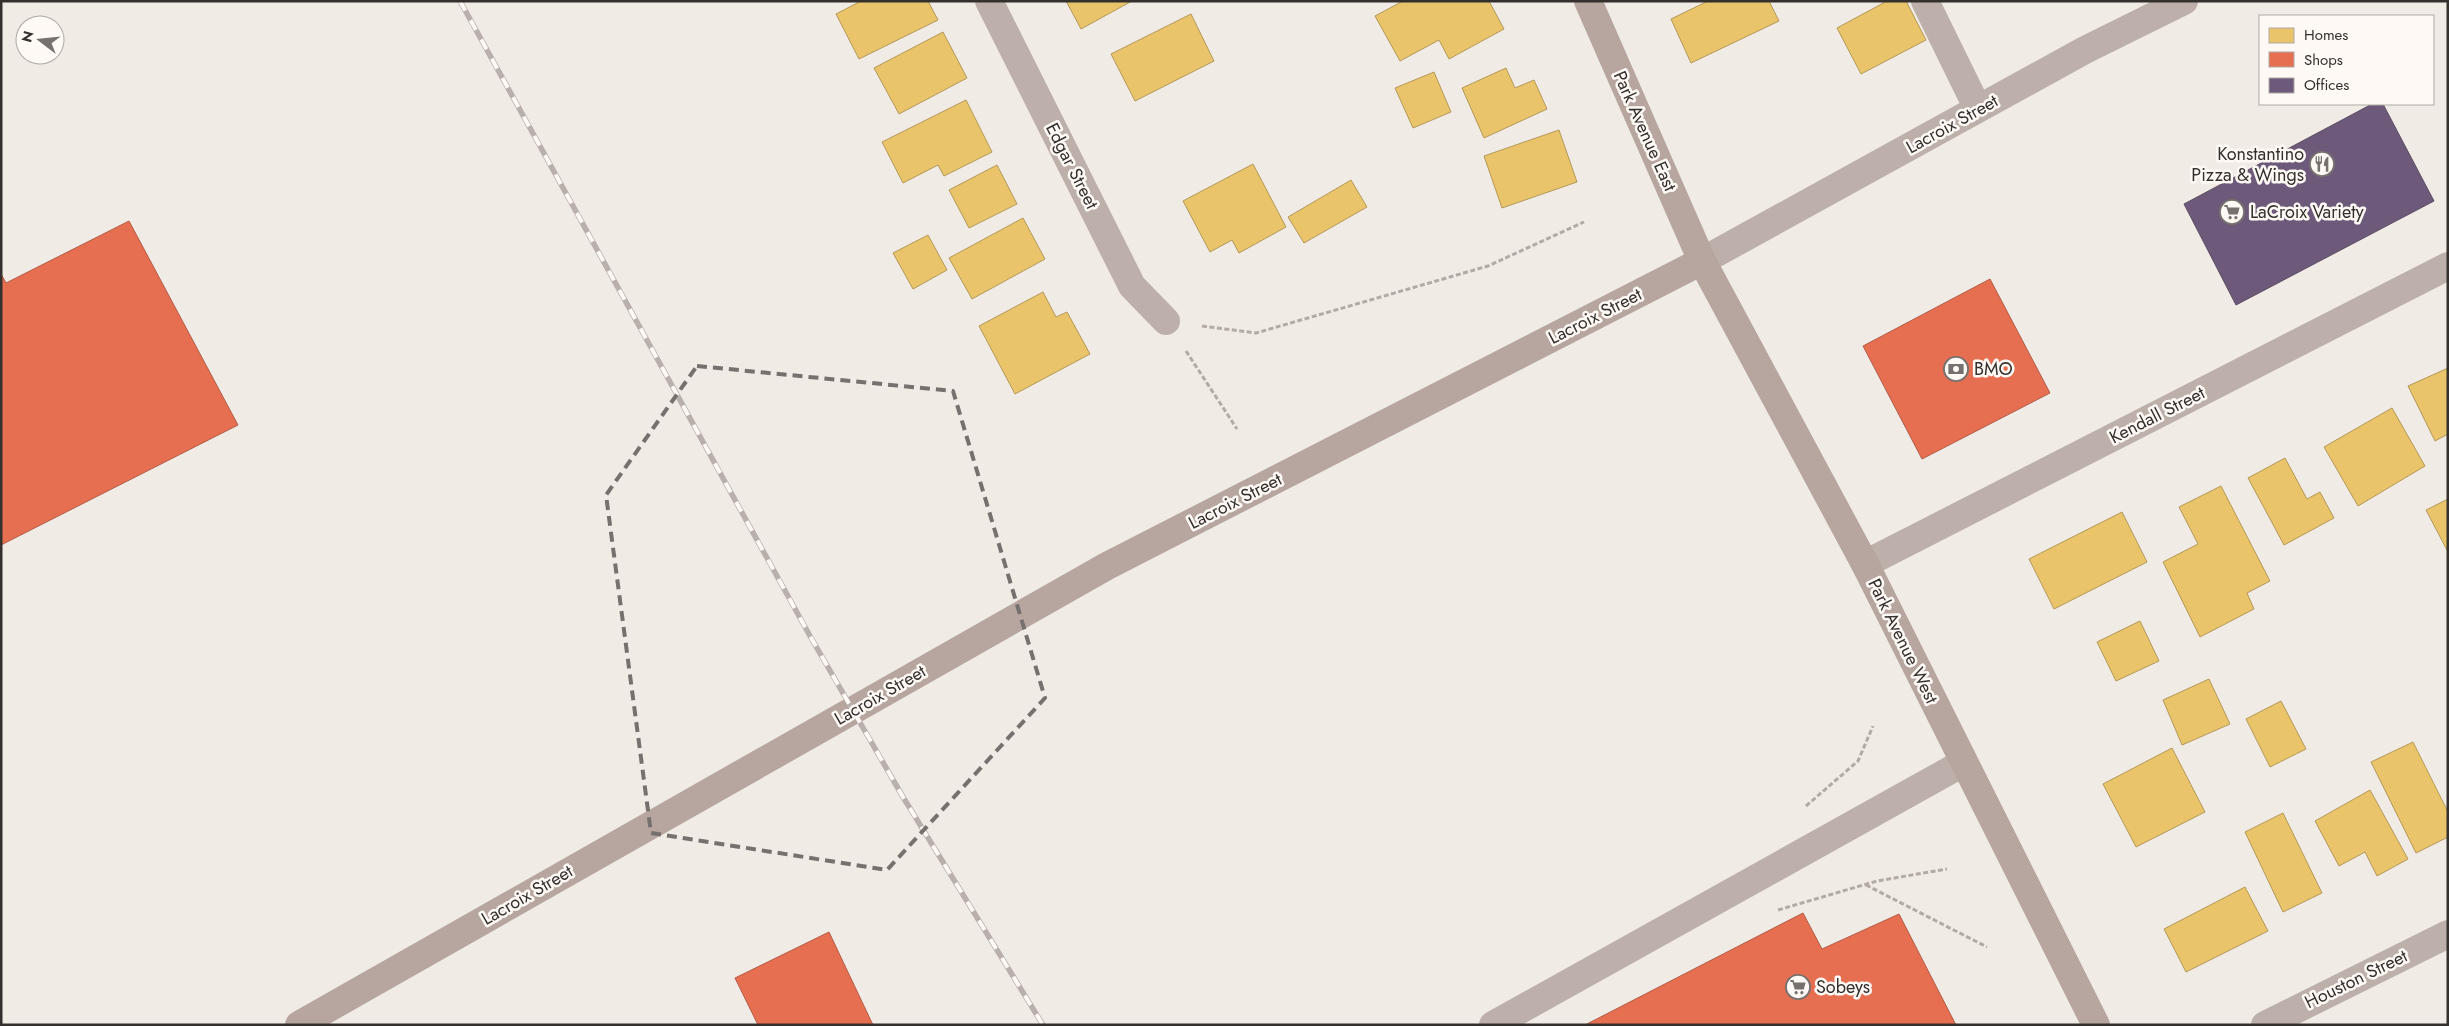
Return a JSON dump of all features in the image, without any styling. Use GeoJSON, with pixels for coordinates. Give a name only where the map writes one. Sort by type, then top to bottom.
{"type":"FeatureCollection","features":[{"type":"Feature","properties":{"kind":"main road","name":"Park Avenue East"},"geometry":{"type":"LineString","coordinates":[[1588,1],[1702,261]]}},
{"type":"Feature","properties":{"kind":"main road","name":"Park Avenue West"},"geometry":{"type":"LineString","coordinates":[[1702,261],[1865,564],[1963,763],[2096,1025]]}},
{"type":"Feature","properties":{"kind":"main road","name":"Lacroix Street"},"geometry":{"type":"LineString","coordinates":[[299,1025],[1107,566],[1702,261]]}},
{"type":"Feature","properties":{"kind":"street","name":"Edgar Street"},"geometry":{"type":"LineString","coordinates":[[989,1],[1132,286],[1166,321]]}},
{"type":"Feature","properties":{"kind":"street"},"geometry":{"type":"LineString","coordinates":[[1925,1],[1978,109]]}},
{"type":"Feature","properties":{"kind":"street","name":"Lacroix Street"},"geometry":{"type":"LineString","coordinates":[[1702,261],[2086,50],[2184,1]]}},
{"type":"Feature","properties":{"kind":"street","name":"Kendall Street"},"geometry":{"type":"LineString","coordinates":[[1865,564],[2448,266]]}},
{"type":"Feature","properties":{"kind":"street"},"geometry":{"type":"LineString","coordinates":[[1493,1025],[1963,763]]}},
{"type":"Feature","properties":{"kind":"street","name":"Houston Street"},"geometry":{"type":"LineString","coordinates":[[2265,1025],[2448,934]]}},
{"type":"Feature","properties":{"kind":"path"},"geometry":{"type":"LineString","coordinates":[[1166,321],[1256,333],[1488,266],[1584,222]]}},
{"type":"Feature","properties":{"kind":"path"},"geometry":{"type":"LineString","coordinates":[[1166,321],[1237,429]]}},
{"type":"Feature","properties":{"kind":"path"},"geometry":{"type":"LineString","coordinates":[[1806,807],[1858,761],[1873,726]]}},
{"type":"Feature","properties":{"kind":"path"},"geometry":{"type":"LineString","coordinates":[[1772,913],[1865,885],[1947,869]]}},
{"type":"Feature","properties":{"kind":"path"},"geometry":{"type":"LineString","coordinates":[[1865,885],[1987,947]]}},
{"type":"Feature","properties":{"kind":"highlighted area"},"geometry":{"type":"Polygon","coordinates":[[[697,366],[953,391],[1045,698],[887,870],[651,833],[606,495],[697,366]]]}},
{"type":"Feature","properties":{"kind":"building: Homes"},"geometry":{"type":"Polygon","coordinates":[[[861,1],[928,1],[938,20],[859,59],[836,14],[861,1]]]}},
{"type":"Feature","properties":{"kind":"building: Homes"},"geometry":{"type":"Polygon","coordinates":[[[1066,1],[1132,1],[1081,29],[1066,1]]]}},
{"type":"Feature","properties":{"kind":"building: Homes"},"geometry":{"type":"Polygon","coordinates":[[[1403,1],[1489,1],[1504,29],[1449,59],[1439,40],[1400,61],[1375,16],[1403,1]]]}},
{"type":"Feature","properties":{"kind":"building: Homes"},"geometry":{"type":"Polygon","coordinates":[[[1708,1],[1769,1],[1779,21],[1691,63],[1671,19],[1708,1]]]}},
{"type":"Feature","properties":{"kind":"building: Homes"},"geometry":{"type":"Polygon","coordinates":[[[1887,1],[1906,1],[1926,40],[1861,74],[1837,28],[1887,1]]]}},
{"type":"Feature","properties":{"kind":"building: Homes"},"geometry":{"type":"Polygon","coordinates":[[[1191,14],[1214,61],[1135,101],[1111,54],[1191,14]]]}},
{"type":"Feature","properties":{"kind":"building: Homes"},"geometry":{"type":"Polygon","coordinates":[[[943,32],[967,78],[899,114],[874,68],[943,32]]]}},
{"type":"Feature","properties":{"kind":"building: Homes"},"geometry":{"type":"Polygon","coordinates":[[[1506,68],[1515,88],[1534,80],[1547,109],[1484,138],[1462,88],[1506,68]]]}},
{"type":"Feature","properties":{"kind":"building: Homes"},"geometry":{"type":"Polygon","coordinates":[[[1434,72],[1451,112],[1413,128],[1395,88],[1434,72]]]}},
{"type":"Feature","properties":{"kind":"building: Homes"},"geometry":{"type":"Polygon","coordinates":[[[966,100],[992,152],[944,176],[938,165],[903,183],[882,142],[966,100]]]}},
{"type":"Feature","properties":{"kind":"building: Homes"},"geometry":{"type":"Polygon","coordinates":[[[1559,130],[1577,182],[1502,208],[1484,156],[1559,130]]]}},
{"type":"Feature","properties":{"kind":"building: Homes"},"geometry":{"type":"Polygon","coordinates":[[[1253,164],[1286,227],[1239,253],[1232,240],[1210,252],[1183,201],[1253,164]]]}},
{"type":"Feature","properties":{"kind":"building: Homes"},"geometry":{"type":"Polygon","coordinates":[[[997,165],[1017,204],[969,228],[949,190],[997,165]]]}},
{"type":"Feature","properties":{"kind":"building: Homes"},"geometry":{"type":"Polygon","coordinates":[[[1351,180],[1367,207],[1304,243],[1288,217],[1351,180]]]}},
{"type":"Feature","properties":{"kind":"building: Homes"},"geometry":{"type":"Polygon","coordinates":[[[1023,218],[1045,259],[972,299],[949,258],[1023,218]]]}},
{"type":"Feature","properties":{"kind":"building: Homes"},"geometry":{"type":"Polygon","coordinates":[[[928,235],[947,270],[913,289],[893,253],[928,235]]]}},
{"type":"Feature","properties":{"kind":"building: Homes"},"geometry":{"type":"Polygon","coordinates":[[[1043,292],[1056,317],[1067,312],[1090,354],[1015,394],[979,326],[1043,292]]]}},
{"type":"Feature","properties":{"kind":"building: Homes"},"geometry":{"type":"Polygon","coordinates":[[[2448,368],[2448,434],[2435,441],[2408,386],[2448,368]]]}},
{"type":"Feature","properties":{"kind":"building: Homes"},"geometry":{"type":"Polygon","coordinates":[[[2392,408],[2425,466],[2358,506],[2324,447],[2392,408]]]}},
{"type":"Feature","properties":{"kind":"building: Homes"},"geometry":{"type":"Polygon","coordinates":[[[2285,458],[2307,499],[2320,492],[2334,518],[2284,545],[2248,478],[2285,458]]]}},
{"type":"Feature","properties":{"kind":"building: Homes"},"geometry":{"type":"Polygon","coordinates":[[[2221,486],[2270,581],[2247,593],[2254,609],[2200,637],[2163,562],[2198,544],[2179,507],[2221,486]]]}},
{"type":"Feature","properties":{"kind":"building: Homes"},"geometry":{"type":"Polygon","coordinates":[[[2448,499],[2448,552],[2426,510],[2448,499]]]}},
{"type":"Feature","properties":{"kind":"building: Homes"},"geometry":{"type":"Polygon","coordinates":[[[2122,512],[2147,562],[2054,609],[2029,559],[2122,512]]]}},
{"type":"Feature","properties":{"kind":"building: Homes"},"geometry":{"type":"Polygon","coordinates":[[[2140,621],[2159,661],[2116,681],[2097,642],[2140,621]]]}},
{"type":"Feature","properties":{"kind":"building: Homes"},"geometry":{"type":"Polygon","coordinates":[[[2209,679],[2230,724],[2182,745],[2163,700],[2209,679]]]}},
{"type":"Feature","properties":{"kind":"building: Homes"},"geometry":{"type":"Polygon","coordinates":[[[2281,701],[2306,749],[2270,767],[2246,719],[2281,701]]]}},
{"type":"Feature","properties":{"kind":"building: Homes"},"geometry":{"type":"Polygon","coordinates":[[[2413,742],[2448,812],[2448,837],[2416,853],[2371,762],[2413,742]]]}},
{"type":"Feature","properties":{"kind":"building: Homes"},"geometry":{"type":"Polygon","coordinates":[[[2172,748],[2205,812],[2136,847],[2103,784],[2172,748]]]}},
{"type":"Feature","properties":{"kind":"building: Homes"},"geometry":{"type":"Polygon","coordinates":[[[2370,790],[2408,859],[2377,876],[2365,852],[2339,866],[2315,821],[2370,790]]]}},
{"type":"Feature","properties":{"kind":"building: Homes"},"geometry":{"type":"Polygon","coordinates":[[[2283,813],[2322,893],[2283,912],[2245,832],[2283,813]]]}},
{"type":"Feature","properties":{"kind":"building: Homes"},"geometry":{"type":"Polygon","coordinates":[[[2245,887],[2268,931],[2186,972],[2164,929],[2245,887]]]}},
{"type":"Feature","properties":{"kind":"building: Shops"},"geometry":{"type":"Polygon","coordinates":[[[129,221],[238,425],[1,545],[1,274],[6,283],[129,221]]]}},
{"type":"Feature","properties":{"kind":"building: Shops","name":"BMO"},"geometry":{"type":"Polygon","coordinates":[[[1990,279],[2050,393],[1922,459],[1863,346],[1990,279]]]}},
{"type":"Feature","properties":{"kind":"building: Shops","name":"Sobeys"},"geometry":{"type":"Polygon","coordinates":[[[1803,913],[1822,949],[1899,914],[1956,1025],[1585,1025],[1803,913]]]}},
{"type":"Feature","properties":{"kind":"building: Shops"},"geometry":{"type":"Polygon","coordinates":[[[829,932],[873,1025],[758,1025],[735,978],[829,932]]]}},
{"type":"Feature","properties":{"kind":"building: Offices"},"geometry":{"type":"Polygon","coordinates":[[[2370,105],[2384,105],[2434,201],[2236,305],[2184,204],[2370,105]]]}},
{"type":"Feature","properties":{"kind":"railway"},"geometry":{"type":"LineString","coordinates":[[460,1],[810,636],[903,797],[1043,1025]]}},
{"type":"Feature","properties":{"kind":"place","name":"Konstantino Pizza & Wings"},"geometry":{"type":"Point","coordinates":[2322,164]}},
{"type":"Feature","properties":{"kind":"place","name":"LaCroix Variety"},"geometry":{"type":"Point","coordinates":[2232,212]}},
{"type":"Feature","properties":{"kind":"place","name":"BMO"},"geometry":{"type":"Point","coordinates":[1956,369]}},
{"type":"Feature","properties":{"kind":"place","name":"Sobeys"},"geometry":{"type":"Point","coordinates":[1798,987]}}]}
